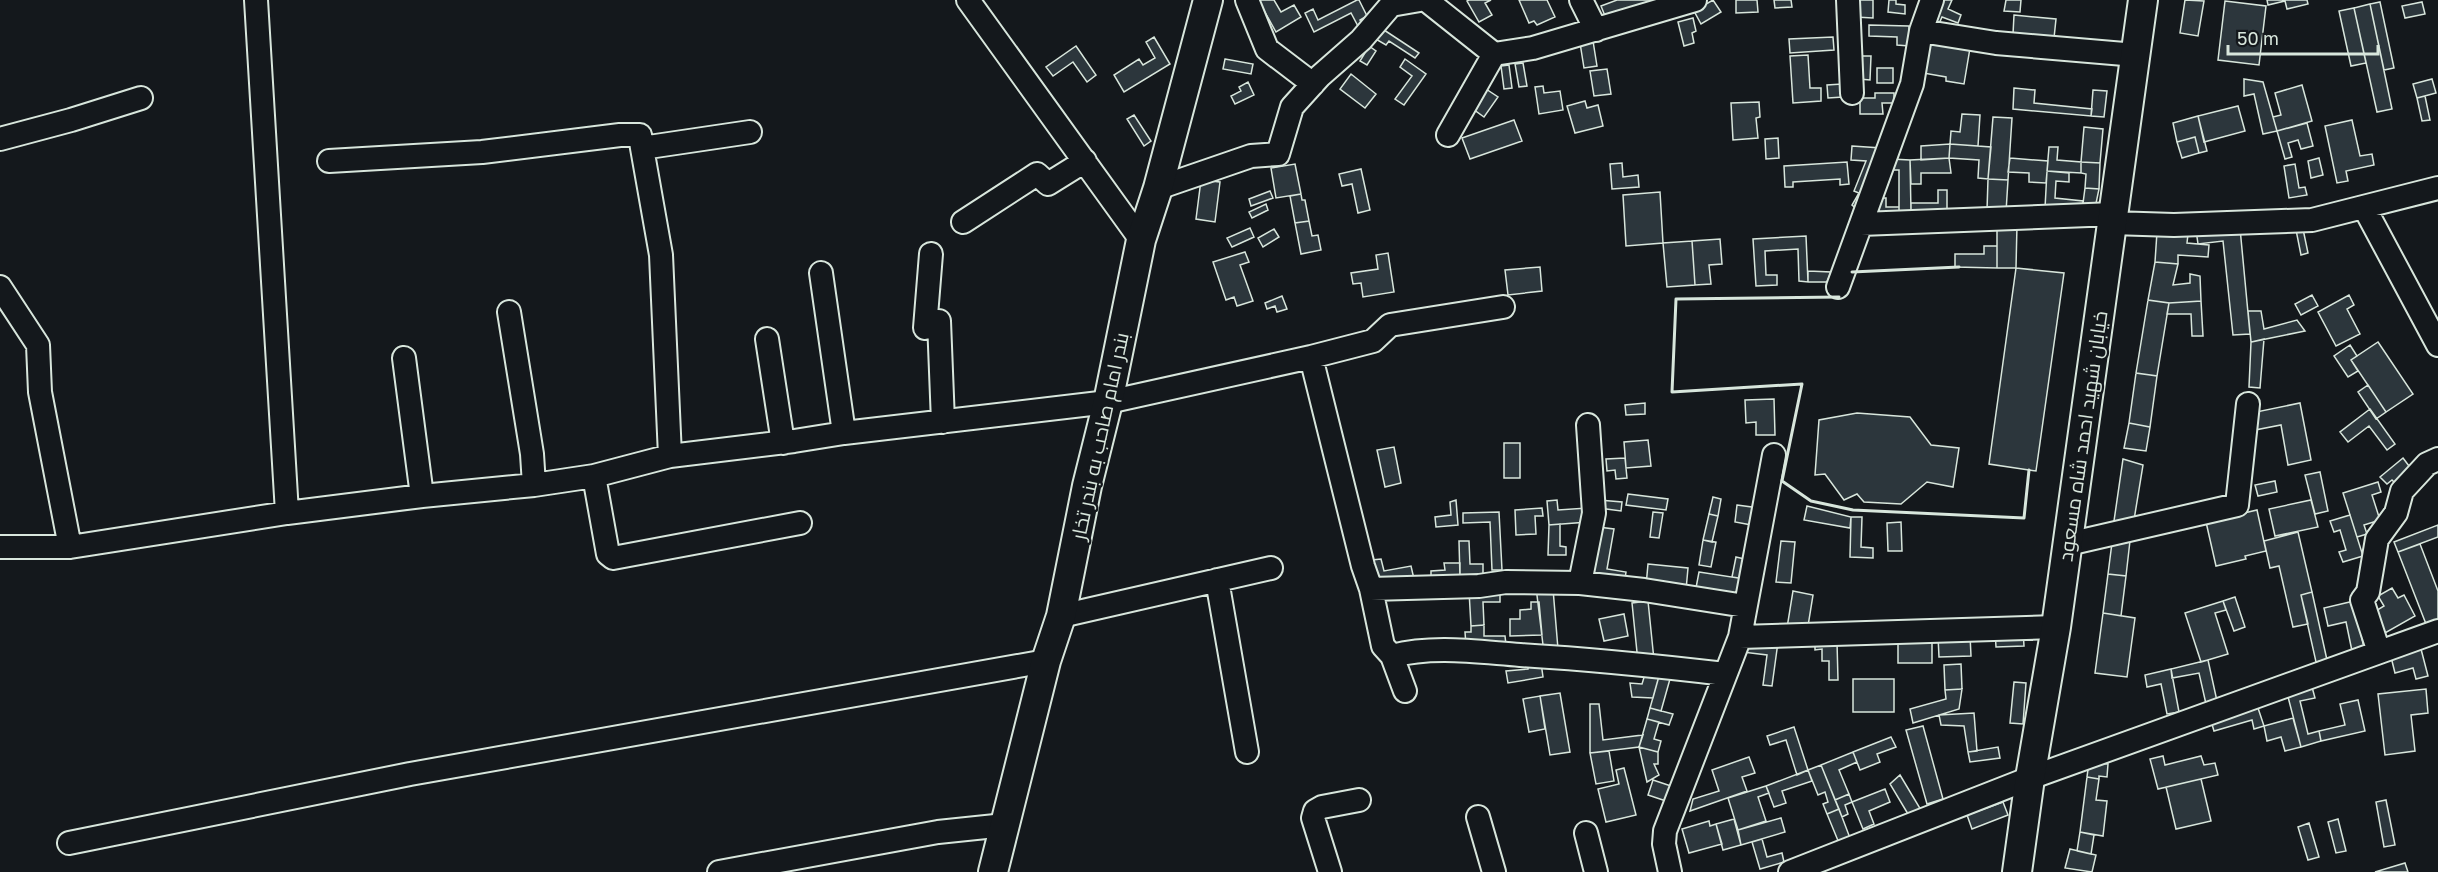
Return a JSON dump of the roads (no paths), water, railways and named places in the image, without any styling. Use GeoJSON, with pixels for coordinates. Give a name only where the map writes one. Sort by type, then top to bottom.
{"type":"FeatureCollection","features":[{"type":"Feature","properties":{"kind":"main road","name":"بندر امام صاحب به بندر تخار"},"geometry":{"type":"LineString","coordinates":[[993,872],[1046,661],[1061,616],[1141,240],[1158,188],[1208,0]]}},
{"type":"Feature","properties":{"kind":"main road","name":"خیابان شهید احمد شاه مسعود"},"geometry":{"type":"LineString","coordinates":[[2017,872],[2068,544],[2143,0]]}},
{"type":"Feature","properties":{"kind":"street"},"geometry":{"type":"LineString","coordinates":[[256,0],[286,513]]}},
{"type":"Feature","properties":{"kind":"street"},"geometry":{"type":"LineString","coordinates":[[968,0],[1141,240]]}},
{"type":"Feature","properties":{"kind":"street"},"geometry":{"type":"LineString","coordinates":[[1246,0],[1267,49],[1313,84]]}},
{"type":"Feature","properties":{"kind":"street"},"geometry":{"type":"LineString","coordinates":[[1158,188],[1251,156],[1278,154],[1292,107],[1313,84],[1361,40],[1378,8],[1420,0]]}},
{"type":"Feature","properties":{"kind":"street"},"geometry":{"type":"LineString","coordinates":[[1426,0],[1494,54],[1533,48],[1695,0]]}},
{"type":"Feature","properties":{"kind":"street"},"geometry":{"type":"LineString","coordinates":[[1581,0],[1596,30]]}},
{"type":"Feature","properties":{"kind":"street"},"geometry":{"type":"LineString","coordinates":[[1848,0],[1852,93]]}},
{"type":"Feature","properties":{"kind":"street"},"geometry":{"type":"LineString","coordinates":[[1838,287],[1912,84],[1921,31],[1932,0]]}},
{"type":"Feature","properties":{"kind":"street"},"geometry":{"type":"LineString","coordinates":[[1921,31],[1996,43],[2136,54]]}},
{"type":"Feature","properties":{"kind":"street"},"geometry":{"type":"LineString","coordinates":[[1448,135],[1494,54]]}},
{"type":"Feature","properties":{"kind":"street"},"geometry":{"type":"LineString","coordinates":[[0,139],[141,98]]}},
{"type":"Feature","properties":{"kind":"street"},"geometry":{"type":"LineString","coordinates":[[642,148],[750,132]]}},
{"type":"Feature","properties":{"kind":"street"},"geometry":{"type":"LineString","coordinates":[[329,161],[482,152],[620,135],[640,135],[661,255],[670,456]]}},
{"type":"Feature","properties":{"kind":"street"},"geometry":{"type":"LineString","coordinates":[[963,222],[1037,174],[1048,184],[1085,161]]}},
{"type":"Feature","properties":{"kind":"street"},"geometry":{"type":"LineString","coordinates":[[1861,224],[2113,218],[2174,225],[2312,220],[2438,188]]}},
{"type":"Feature","properties":{"kind":"street"},"geometry":{"type":"LineString","coordinates":[[2364,207],[2438,345]]}},
{"type":"Feature","properties":{"kind":"street"},"geometry":{"type":"LineString","coordinates":[[931,254],[924,328],[939,321],[943,423]]}},
{"type":"Feature","properties":{"kind":"street"},"geometry":{"type":"LineString","coordinates":[[821,273],[843,433]]}},
{"type":"Feature","properties":{"kind":"street"},"geometry":{"type":"LineString","coordinates":[[0,287],[9,317],[38,345],[40,392],[70,547]]}},
{"type":"Feature","properties":{"kind":"street"},"geometry":{"type":"LineString","coordinates":[[0,547],[70,547],[286,513],[594,476],[670,456],[1108,402],[1373,341],[1390,326],[1503,307]]}},
{"type":"Feature","properties":{"kind":"street"},"geometry":{"type":"LineString","coordinates":[[509,312],[532,454],[534,485]]}},
{"type":"Feature","properties":{"kind":"street"},"geometry":{"type":"LineString","coordinates":[[767,339],[783,443]]}},
{"type":"Feature","properties":{"kind":"street"},"geometry":{"type":"LineString","coordinates":[[1311,357],[1363,566],[1371,589],[1383,646],[1392,656],[1404,691]]}},
{"type":"Feature","properties":{"kind":"street"},"geometry":{"type":"LineString","coordinates":[[404,358],[422,496]]}},
{"type":"Feature","properties":{"kind":"street"},"geometry":{"type":"LineString","coordinates":[[2068,544],[2237,505],[2248,404]]}},
{"type":"Feature","properties":{"kind":"street"},"geometry":{"type":"LineString","coordinates":[[1580,583],[1594,513],[1588,424]]}},
{"type":"Feature","properties":{"kind":"street"},"geometry":{"type":"LineString","coordinates":[[1670,872],[1664,844],[1665,831],[1740,637],[1774,454]]}},
{"type":"Feature","properties":{"kind":"street"},"geometry":{"type":"LineString","coordinates":[[2379,652],[2362,600],[2368,592],[2377,539],[2396,513],[2402,491],[2427,464],[2438,459]]}},
{"type":"Feature","properties":{"kind":"street"},"geometry":{"type":"LineString","coordinates":[[594,476],[609,554],[613,558],[800,523]]}},
{"type":"Feature","properties":{"kind":"street"},"geometry":{"type":"LineString","coordinates":[[1061,616],[1271,568]]}},
{"type":"Feature","properties":{"kind":"street"},"geometry":{"type":"LineString","coordinates":[[1217,580],[1247,752]]}},
{"type":"Feature","properties":{"kind":"street"},"geometry":{"type":"LineString","coordinates":[[1371,589],[1479,586],[1506,582],[1580,583],[1644,590],[1745,606]]}},
{"type":"Feature","properties":{"kind":"street"},"geometry":{"type":"LineString","coordinates":[[1740,637],[1799,633],[2056,627]]}},
{"type":"Feature","properties":{"kind":"street"},"geometry":{"type":"LineString","coordinates":[[1790,872],[2030,778],[2438,631]]}},
{"type":"Feature","properties":{"kind":"street"},"geometry":{"type":"LineString","coordinates":[[1392,656],[1406,652],[1460,650],[1548,655],[1725,674]]}},
{"type":"Feature","properties":{"kind":"street"},"geometry":{"type":"LineString","coordinates":[[69,843],[410,774],[1046,661]]}},
{"type":"Feature","properties":{"kind":"street"},"geometry":{"type":"LineString","coordinates":[[1330,872],[1313,818],[1315,811],[1322,807],[1359,800]]}},
{"type":"Feature","properties":{"kind":"street"},"geometry":{"type":"LineString","coordinates":[[1478,818],[1494,872]]}},
{"type":"Feature","properties":{"kind":"street"},"geometry":{"type":"LineString","coordinates":[[719,872],[938,832],[1005,825]]}},
{"type":"Feature","properties":{"kind":"street"},"geometry":{"type":"LineString","coordinates":[[1586,833],[1596,872]]}}]}
